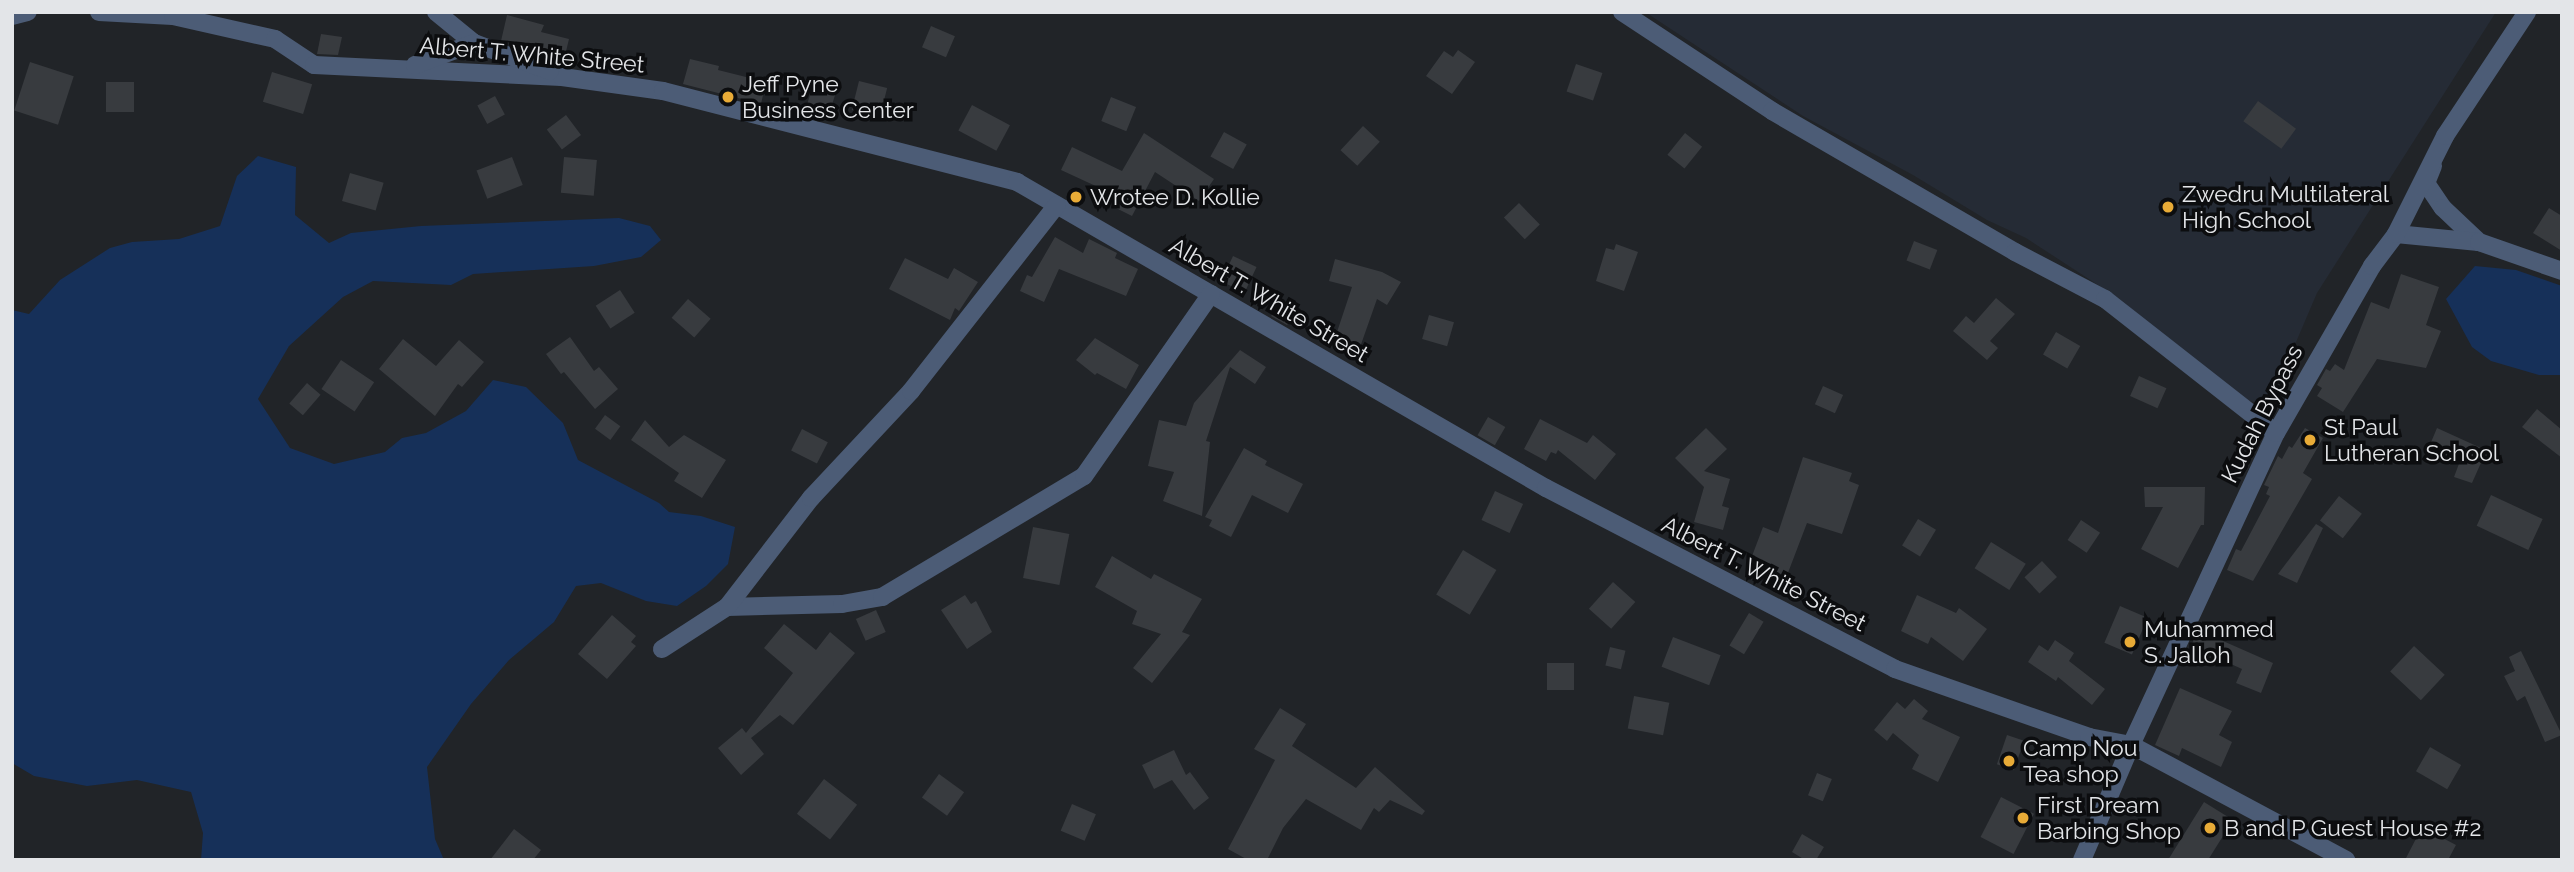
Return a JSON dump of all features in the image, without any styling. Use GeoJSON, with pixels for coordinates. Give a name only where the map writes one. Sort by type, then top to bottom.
{"type":"FeatureCollection","features":[{"type":"Feature","properties":{"kind":"street"},"geometry":{"type":"LineString","coordinates":[[12,16],[27,12]]}},
{"type":"Feature","properties":{"kind":"street","name":"Albert T. White Street"},"geometry":{"type":"LineString","coordinates":[[99,12],[173,16],[275,39],[314,65],[562,77],[663,91],[1017,182],[1546,488],[1895,669],[2089,737],[2131,745],[2346,860]]}},
{"type":"Feature","properties":{"kind":"street"},"geometry":{"type":"LineString","coordinates":[[436,12],[474,43],[562,77]]}},
{"type":"Feature","properties":{"kind":"street"},"geometry":{"type":"LineString","coordinates":[[1622,12],[1772,111],[2015,252],[2105,299],[2276,433]]}},
{"type":"Feature","properties":{"kind":"street","name":"Kudah Bypass"},"geometry":{"type":"LineString","coordinates":[[2082,860],[2131,745],[2276,433],[2372,265],[2396,234],[2445,136],[2527,12]]}},
{"type":"Feature","properties":{"kind":"street"},"geometry":{"type":"LineString","coordinates":[[407,68],[474,43]]}},
{"type":"Feature","properties":{"kind":"street"},"geometry":{"type":"LineString","coordinates":[[2445,136],[2426,183],[2443,208],[2479,242]]}},
{"type":"Feature","properties":{"kind":"street"},"geometry":{"type":"LineString","coordinates":[[662,649],[727,607],[811,498],[911,391],[1057,205]]}},
{"type":"Feature","properties":{"kind":"street"},"geometry":{"type":"LineString","coordinates":[[2396,234],[2479,242],[2562,271]]}},
{"type":"Feature","properties":{"kind":"street"},"geometry":{"type":"LineString","coordinates":[[727,607],[842,604],[883,597],[1084,476],[1211,294]]}},
{"type":"Feature","properties":{"kind":"shaded area","name":"Zwedru Multilateral High School"},"geometry":{"type":"Polygon","coordinates":[[[1645,12],[2496,12],[2317,293],[2276,389],[2257,402],[2243,401],[2121,300],[2026,238],[1987,220],[1913,175],[1803,116],[1645,12]]]}},
{"type":"Feature","properties":{"kind":"shaded area"},"geometry":{"type":"Polygon","coordinates":[[[258,156],[296,167],[295,215],[329,243],[351,233],[421,226],[619,218],[650,226],[661,240],[641,257],[594,266],[473,274],[451,285],[373,281],[343,297],[289,346],[258,399],[290,448],[334,464],[385,452],[402,438],[426,433],[466,411],[493,380],[526,387],[563,423],[578,460],[659,503],[669,512],[701,516],[735,527],[728,564],[706,586],[677,606],[646,601],[601,583],[576,586],[554,622],[509,660],[471,704],[427,767],[435,839],[444,860],[201,860],[203,833],[191,792],[137,780],[87,786],[34,776],[12,763],[12,310],[29,314],[60,280],[110,248],[132,242],[179,239],[220,226],[237,176],[258,156]]]}},
{"type":"Feature","properties":{"kind":"shaded area"},"geometry":{"type":"Polygon","coordinates":[[[2475,266],[2516,270],[2562,286],[2562,375],[2539,375],[2491,361],[2472,347],[2446,299],[2475,266]]]}},
{"type":"Feature","properties":{"kind":"building"},"geometry":{"type":"Polygon","coordinates":[[[507,15],[544,25],[541,32],[569,39],[563,64],[501,41],[507,15]]]}},
{"type":"Feature","properties":{"kind":"building"},"geometry":{"type":"Polygon","coordinates":[[[931,26],[955,36],[946,57],[922,47],[931,26]]]}},
{"type":"Feature","properties":{"kind":"building"},"geometry":{"type":"Polygon","coordinates":[[[321,34],[342,37],[338,55],[317,54],[321,34]]]}},
{"type":"Feature","properties":{"kind":"building"},"geometry":{"type":"Polygon","coordinates":[[[1458,50],[1475,62],[1452,94],[1426,76],[1444,51],[1453,57],[1458,50]]]}},
{"type":"Feature","properties":{"kind":"building"},"geometry":{"type":"Polygon","coordinates":[[[690,59],[719,66],[718,70],[766,82],[761,104],[683,84],[690,59]]]}},
{"type":"Feature","properties":{"kind":"building"},"geometry":{"type":"Polygon","coordinates":[[[30,62],[74,76],[58,125],[14,111],[30,62]]]}},
{"type":"Feature","properties":{"kind":"building"},"geometry":{"type":"Polygon","coordinates":[[[1576,64],[1602,73],[1593,101],[1567,91],[1576,64]]]}},
{"type":"Feature","properties":{"kind":"building"},"geometry":{"type":"Polygon","coordinates":[[[272,72],[312,84],[303,114],[263,102],[272,72]]]}},
{"type":"Feature","properties":{"kind":"building"},"geometry":{"type":"Polygon","coordinates":[[[859,81],[887,88],[880,117],[852,110],[859,81]]]}},
{"type":"Feature","properties":{"kind":"building"},"geometry":{"type":"Polygon","coordinates":[[[106,82],[134,82],[134,112],[106,112],[106,82]]]}},
{"type":"Feature","properties":{"kind":"building"},"geometry":{"type":"Polygon","coordinates":[[[813,85],[836,92],[829,116],[806,109],[813,85]]]}},
{"type":"Feature","properties":{"kind":"building"},"geometry":{"type":"Polygon","coordinates":[[[495,96],[505,115],[487,124],[477,105],[495,96]]]}},
{"type":"Feature","properties":{"kind":"building"},"geometry":{"type":"Polygon","coordinates":[[[1111,97],[1136,107],[1126,131],[1101,121],[1111,97]]]}},
{"type":"Feature","properties":{"kind":"building"},"geometry":{"type":"Polygon","coordinates":[[[2258,101],[2296,129],[2281,149],[2243,121],[2258,101]]]}},
{"type":"Feature","properties":{"kind":"building"},"geometry":{"type":"Polygon","coordinates":[[[972,105],[1010,125],[996,151],[958,131],[972,105]]]}},
{"type":"Feature","properties":{"kind":"building"},"geometry":{"type":"Polygon","coordinates":[[[566,115],[581,135],[562,149],[547,129],[566,115]]]}},
{"type":"Feature","properties":{"kind":"building"},"geometry":{"type":"Polygon","coordinates":[[[1363,126],[1380,142],[1357,166],[1340,150],[1363,126]]]}},
{"type":"Feature","properties":{"kind":"building"},"geometry":{"type":"Polygon","coordinates":[[[1224,132],[1247,145],[1233,169],[1210,156],[1224,132]]]}},
{"type":"Feature","properties":{"kind":"building"},"geometry":{"type":"Polygon","coordinates":[[[1144,133],[1214,179],[1199,201],[1155,172],[1132,216],[1108,204],[1113,194],[1061,170],[1072,147],[1122,171],[1144,133]]]}},
{"type":"Feature","properties":{"kind":"building"},"geometry":{"type":"Polygon","coordinates":[[[1685,133],[1702,147],[1684,169],[1667,155],[1685,133]]]}},
{"type":"Feature","properties":{"kind":"building"},"geometry":{"type":"Polygon","coordinates":[[[512,157],[523,185],[487,199],[477,171],[512,157]]]}},
{"type":"Feature","properties":{"kind":"building"},"geometry":{"type":"Polygon","coordinates":[[[564,157],[597,160],[594,196],[561,193],[564,157]]]}},
{"type":"Feature","properties":{"kind":"building"},"geometry":{"type":"Polygon","coordinates":[[[350,173],[384,183],[376,211],[342,201],[350,173]]]}},
{"type":"Feature","properties":{"kind":"building"},"geometry":{"type":"Polygon","coordinates":[[[1519,203],[1540,225],[1525,239],[1504,218],[1519,203]]]}},
{"type":"Feature","properties":{"kind":"building"},"geometry":{"type":"Polygon","coordinates":[[[2549,208],[2562,216],[2562,251],[2533,233],[2549,208]]]}},
{"type":"Feature","properties":{"kind":"building"},"geometry":{"type":"Polygon","coordinates":[[[1055,237],[1083,253],[1089,239],[1117,253],[1115,258],[1138,269],[1126,296],[1059,269],[1044,302],[1020,291],[1027,275],[1032,277],[1055,237]]]}},
{"type":"Feature","properties":{"kind":"building"},"geometry":{"type":"Polygon","coordinates":[[[1914,241],[1937,250],[1930,270],[1906,261],[1914,241]]]}},
{"type":"Feature","properties":{"kind":"building"},"geometry":{"type":"Polygon","coordinates":[[[1616,244],[1638,252],[1624,291],[1596,281],[1606,248],[1614,250],[1616,244]]]}},
{"type":"Feature","properties":{"kind":"building"},"geometry":{"type":"Polygon","coordinates":[[[1233,256],[1257,267],[1245,292],[1221,281],[1233,256]]]}},
{"type":"Feature","properties":{"kind":"building"},"geometry":{"type":"Polygon","coordinates":[[[905,258],[948,279],[954,268],[978,282],[959,311],[955,308],[950,320],[889,289],[905,258]]]}},
{"type":"Feature","properties":{"kind":"building"},"geometry":{"type":"Polygon","coordinates":[[[1335,259],[1382,272],[1401,282],[1387,305],[1377,299],[1358,353],[1333,344],[1352,287],[1329,281],[1335,259]]]}},
{"type":"Feature","properties":{"kind":"building"},"geometry":{"type":"Polygon","coordinates":[[[2401,274],[2439,287],[2426,325],[2441,331],[2426,368],[2377,359],[2343,412],[2317,396],[2322,388],[2317,385],[2326,369],[2330,371],[2335,364],[2344,370],[2371,302],[2389,309],[2401,274]]]}},
{"type":"Feature","properties":{"kind":"building"},"geometry":{"type":"Polygon","coordinates":[[[620,290],[635,313],[610,328],[596,306],[620,290]]]}},
{"type":"Feature","properties":{"kind":"building"},"geometry":{"type":"Polygon","coordinates":[[[1996,298],[2015,314],[1990,341],[1998,348],[1987,360],[1953,331],[1966,316],[1974,323],[1996,298]]]}},
{"type":"Feature","properties":{"kind":"building"},"geometry":{"type":"Polygon","coordinates":[[[688,299],[711,319],[694,338],[672,318],[688,299]]]}},
{"type":"Feature","properties":{"kind":"building"},"geometry":{"type":"Polygon","coordinates":[[[1284,300],[1298,312],[1287,325],[1271,316],[1284,300]]]}},
{"type":"Feature","properties":{"kind":"building"},"geometry":{"type":"Polygon","coordinates":[[[1429,315],[1454,322],[1447,346],[1422,339],[1429,315]]]}},
{"type":"Feature","properties":{"kind":"building"},"geometry":{"type":"Polygon","coordinates":[[[2056,332],[2080,346],[2067,369],[2043,355],[2056,332]]]}},
{"type":"Feature","properties":{"kind":"building"},"geometry":{"type":"Polygon","coordinates":[[[570,337],[594,371],[599,367],[618,389],[595,409],[564,372],[561,374],[546,354],[570,337]]]}},
{"type":"Feature","properties":{"kind":"building"},"geometry":{"type":"Polygon","coordinates":[[[1095,338],[1139,365],[1126,389],[1097,373],[1095,375],[1076,360],[1095,338]]]}},
{"type":"Feature","properties":{"kind":"building"},"geometry":{"type":"Polygon","coordinates":[[[403,339],[436,366],[459,340],[484,362],[462,387],[458,384],[435,416],[379,369],[403,339]]]}},
{"type":"Feature","properties":{"kind":"building"},"geometry":{"type":"Polygon","coordinates":[[[1240,350],[1266,367],[1255,384],[1230,367],[1206,441],[1210,442],[1202,516],[1163,501],[1174,472],[1148,466],[1159,420],[1186,426],[1194,403],[1240,350]]]}},
{"type":"Feature","properties":{"kind":"building"},"geometry":{"type":"Polygon","coordinates":[[[341,360],[374,382],[355,411],[321,389],[341,360]]]}},
{"type":"Feature","properties":{"kind":"building"},"geometry":{"type":"Polygon","coordinates":[[[2139,376],[2166,388],[2157,408],[2130,396],[2139,376]]]}},
{"type":"Feature","properties":{"kind":"building"},"geometry":{"type":"Polygon","coordinates":[[[307,383],[321,395],[303,415],[289,403],[307,383]]]}},
{"type":"Feature","properties":{"kind":"building"},"geometry":{"type":"Polygon","coordinates":[[[1823,386],[1843,395],[1835,413],[1815,404],[1823,386]]]}},
{"type":"Feature","properties":{"kind":"building"},"geometry":{"type":"Polygon","coordinates":[[[2537,409],[2562,430],[2562,458],[2522,427],[2537,409]]]}},
{"type":"Feature","properties":{"kind":"building"},"geometry":{"type":"Polygon","coordinates":[[[605,415],[620,426],[610,440],[595,429],[605,415]]]}},
{"type":"Feature","properties":{"kind":"building"},"geometry":{"type":"Polygon","coordinates":[[[1488,417],[1505,427],[1495,445],[1478,435],[1488,417]]]}},
{"type":"Feature","properties":{"kind":"building"},"geometry":{"type":"Polygon","coordinates":[[[1540,419],[1587,443],[1593,435],[1616,454],[1595,480],[1558,450],[1556,454],[1551,452],[1546,461],[1524,449],[1540,419]]]}},
{"type":"Feature","properties":{"kind":"building"},"geometry":{"type":"Polygon","coordinates":[[[645,420],[669,447],[684,435],[726,460],[702,498],[674,481],[679,473],[631,440],[645,420]]]}},
{"type":"Feature","properties":{"kind":"building"},"geometry":{"type":"Polygon","coordinates":[[[1706,428],[1727,449],[1704,471],[1730,479],[1722,506],[1729,508],[1723,530],[1694,522],[1704,487],[1675,458],[1706,428]]]}},
{"type":"Feature","properties":{"kind":"building"},"geometry":{"type":"Polygon","coordinates":[[[2305,428],[2323,438],[2303,473],[2312,479],[2253,581],[2227,570],[2236,549],[2241,551],[2270,496],[2266,494],[2269,487],[2264,485],[2278,456],[2282,459],[2289,446],[2292,448],[2305,428]]]}},
{"type":"Feature","properties":{"kind":"building"},"geometry":{"type":"Polygon","coordinates":[[[2437,428],[2481,448],[2479,453],[2484,456],[2472,483],[2454,477],[2460,461],[2429,447],[2437,428]]]}},
{"type":"Feature","properties":{"kind":"building"},"geometry":{"type":"Polygon","coordinates":[[[802,429],[828,442],[817,464],[791,450],[802,429]]]}},
{"type":"Feature","properties":{"kind":"building"},"geometry":{"type":"Polygon","coordinates":[[[1244,448],[1267,461],[1265,465],[1303,484],[1288,513],[1252,495],[1231,537],[1209,526],[1212,520],[1205,517],[1244,448]]]}},
{"type":"Feature","properties":{"kind":"building"},"geometry":{"type":"Polygon","coordinates":[[[1803,457],[1852,473],[1849,481],[1859,485],[1842,534],[1807,523],[1786,578],[1749,564],[1763,527],[1778,533],[1803,457]]]}},
{"type":"Feature","properties":{"kind":"building"},"geometry":{"type":"Polygon","coordinates":[[[2144,487],[2205,487],[2204,525],[2201,525],[2178,568],[2141,549],[2163,507],[2145,507],[2144,487]]]}},
{"type":"Feature","properties":{"kind":"building"},"geometry":{"type":"Polygon","coordinates":[[[1495,491],[1523,504],[1510,533],[1481,520],[1495,491]]]}},
{"type":"Feature","properties":{"kind":"building"},"geometry":{"type":"Polygon","coordinates":[[[2491,495],[2543,519],[2528,550],[2477,526],[2491,495]]]}},
{"type":"Feature","properties":{"kind":"building"},"geometry":{"type":"Polygon","coordinates":[[[2339,496],[2362,514],[2343,538],[2320,520],[2339,496]]]}},
{"type":"Feature","properties":{"kind":"building"},"geometry":{"type":"Polygon","coordinates":[[[1918,519],[1936,530],[1920,556],[1902,546],[1918,519]]]}},
{"type":"Feature","properties":{"kind":"building"},"geometry":{"type":"Polygon","coordinates":[[[2081,520],[2100,533],[2087,553],[2068,540],[2081,520]]]}},
{"type":"Feature","properties":{"kind":"building"},"geometry":{"type":"Polygon","coordinates":[[[2316,524],[2323,528],[2297,583],[2278,574],[2316,524]]]}},
{"type":"Feature","properties":{"kind":"building"},"geometry":{"type":"Polygon","coordinates":[[[1033,527],[1069,534],[1059,585],[1023,578],[1033,527]]]}},
{"type":"Feature","properties":{"kind":"building"},"geometry":{"type":"Polygon","coordinates":[[[1991,542],[2026,564],[2009,590],[1975,568],[1991,542]]]}},
{"type":"Feature","properties":{"kind":"building"},"geometry":{"type":"Polygon","coordinates":[[[1463,550],[1496,570],[1470,615],[1436,595],[1463,550]]]}},
{"type":"Feature","properties":{"kind":"building"},"geometry":{"type":"Polygon","coordinates":[[[1112,556],[1151,579],[1154,574],[1202,599],[1182,632],[1190,635],[1152,683],[1133,668],[1161,634],[1132,624],[1137,611],[1095,587],[1112,556]]]}},
{"type":"Feature","properties":{"kind":"building"},"geometry":{"type":"Polygon","coordinates":[[[2042,561],[2057,577],[2039,593],[2024,577],[2042,561]]]}},
{"type":"Feature","properties":{"kind":"building"},"geometry":{"type":"Polygon","coordinates":[[[1613,582],[1635,602],[1611,629],[1589,609],[1613,582]]]}},
{"type":"Feature","properties":{"kind":"building"},"geometry":{"type":"Polygon","coordinates":[[[965,595],[971,604],[976,601],[992,632],[967,649],[941,610],[965,595]]]}},
{"type":"Feature","properties":{"kind":"building"},"geometry":{"type":"Polygon","coordinates":[[[1917,595],[1956,613],[1959,608],[1987,629],[1963,661],[1931,637],[1928,644],[1901,631],[1917,595]]]}},
{"type":"Feature","properties":{"kind":"building"},"geometry":{"type":"Polygon","coordinates":[[[2120,606],[2148,618],[2132,655],[2104,643],[2120,606]]]}},
{"type":"Feature","properties":{"kind":"building"},"geometry":{"type":"Polygon","coordinates":[[[876,610],[886,632],[866,641],[856,619],[876,610]]]}},
{"type":"Feature","properties":{"kind":"building"},"geometry":{"type":"Polygon","coordinates":[[[1749,613],[1764,622],[1744,654],[1729,646],[1749,613]]]}},
{"type":"Feature","properties":{"kind":"building"},"geometry":{"type":"Polygon","coordinates":[[[612,615],[636,636],[631,642],[636,646],[607,679],[578,654],[612,615]]]}},
{"type":"Feature","properties":{"kind":"building"},"geometry":{"type":"Polygon","coordinates":[[[784,624],[816,650],[830,632],[855,653],[793,725],[780,715],[751,738],[764,754],[741,775],[718,748],[742,728],[746,733],[793,673],[764,648],[784,624]]]}},
{"type":"Feature","properties":{"kind":"building"},"geometry":{"type":"Polygon","coordinates":[[[2198,630],[2273,663],[2261,693],[2236,683],[2242,669],[2191,646],[2198,630]]]}},
{"type":"Feature","properties":{"kind":"building"},"geometry":{"type":"Polygon","coordinates":[[[1673,637],[1721,655],[1709,685],[1662,667],[1673,637]]]}},
{"type":"Feature","properties":{"kind":"building"},"geometry":{"type":"Polygon","coordinates":[[[2055,640],[2074,653],[2069,661],[2105,689],[2092,705],[2058,677],[2056,681],[2028,662],[2039,645],[2048,651],[2055,640]]]}},
{"type":"Feature","properties":{"kind":"building"},"geometry":{"type":"Polygon","coordinates":[[[2414,646],[2445,675],[2421,700],[2390,672],[2414,646]]]}},
{"type":"Feature","properties":{"kind":"building"},"geometry":{"type":"Polygon","coordinates":[[[1610,647],[1626,651],[1621,669],[1605,665],[1610,647]]]}},
{"type":"Feature","properties":{"kind":"building"},"geometry":{"type":"Polygon","coordinates":[[[2521,651],[2562,735],[2545,742],[2525,696],[2517,701],[2504,676],[2515,671],[2509,657],[2521,651]]]}},
{"type":"Feature","properties":{"kind":"building"},"geometry":{"type":"Polygon","coordinates":[[[1547,663],[1574,663],[1574,690],[1547,690],[1547,663]]]}},
{"type":"Feature","properties":{"kind":"building"},"geometry":{"type":"Polygon","coordinates":[[[2180,688],[2232,711],[2219,735],[2232,742],[2221,767],[2182,748],[2179,756],[2155,745],[2180,688]]]}},
{"type":"Feature","properties":{"kind":"building"},"geometry":{"type":"Polygon","coordinates":[[[1634,696],[1669,703],[1663,735],[1628,728],[1634,696]]]}},
{"type":"Feature","properties":{"kind":"building"},"geometry":{"type":"Polygon","coordinates":[[[1914,699],[1928,711],[1922,719],[1960,737],[1938,782],[1912,769],[1919,755],[1893,733],[1887,741],[1874,730],[1897,702],[1905,709],[1914,699]]]}},
{"type":"Feature","properties":{"kind":"building"},"geometry":{"type":"Polygon","coordinates":[[[1280,708],[1306,724],[1292,746],[1356,788],[1375,767],[1425,811],[1422,815],[1390,800],[1379,812],[1374,808],[1361,830],[1306,799],[1283,828],[1267,860],[1248,860],[1228,849],[1275,760],[1254,749],[1280,708]]]}},
{"type":"Feature","properties":{"kind":"building"},"geometry":{"type":"Polygon","coordinates":[[[2007,735],[2024,741],[2014,770],[1997,764],[2007,735]]]}},
{"type":"Feature","properties":{"kind":"building"},"geometry":{"type":"Polygon","coordinates":[[[2430,747],[2461,765],[2447,789],[2416,771],[2430,747]]]}},
{"type":"Feature","properties":{"kind":"building"},"geometry":{"type":"Polygon","coordinates":[[[1174,750],[1186,775],[1190,772],[1209,798],[1194,810],[1172,780],[1154,789],[1142,765],[1174,750]]]}},
{"type":"Feature","properties":{"kind":"building"},"geometry":{"type":"Polygon","coordinates":[[[1817,773],[1832,779],[1823,801],[1808,795],[1817,773]]]}},
{"type":"Feature","properties":{"kind":"building"},"geometry":{"type":"Polygon","coordinates":[[[939,774],[964,792],[947,816],[922,797],[939,774]]]}},
{"type":"Feature","properties":{"kind":"building"},"geometry":{"type":"Polygon","coordinates":[[[824,779],[857,805],[830,840],[797,814],[824,779]]]}},
{"type":"Feature","properties":{"kind":"building"},"geometry":{"type":"Polygon","coordinates":[[[2001,797],[2034,814],[2014,854],[1981,837],[2001,797]]]}},
{"type":"Feature","properties":{"kind":"building"},"geometry":{"type":"Polygon","coordinates":[[[2204,802],[2233,820],[2208,860],[2168,860],[2204,802]]]}},
{"type":"Feature","properties":{"kind":"building"},"geometry":{"type":"Polygon","coordinates":[[[1072,804],[1096,814],[1085,841],[1061,831],[1072,804]]]}},
{"type":"Feature","properties":{"kind":"building"},"geometry":{"type":"Polygon","coordinates":[[[2422,827],[2456,845],[2448,860],[2405,860],[2422,827]]]}},
{"type":"Feature","properties":{"kind":"building"},"geometry":{"type":"Polygon","coordinates":[[[514,829],[541,850],[533,860],[490,860],[514,829]]]}},
{"type":"Feature","properties":{"kind":"building"},"geometry":{"type":"Polygon","coordinates":[[[1802,834],[1824,847],[1816,860],[1805,860],[1792,852],[1802,834]]]}},
{"type":"Feature","properties":{"kind":"place","name":"Jeff Pyne Business Center"},"geometry":{"type":"Point","coordinates":[728,97]}},
{"type":"Feature","properties":{"kind":"place","name":"Wrotee D. Kollie"},"geometry":{"type":"Point","coordinates":[1076,197]}},
{"type":"Feature","properties":{"kind":"place","name":"Zwedru Multilateral High School"},"geometry":{"type":"Point","coordinates":[2168,207]}},
{"type":"Feature","properties":{"kind":"place","name":"St Paul Lutheran School"},"geometry":{"type":"Point","coordinates":[2310,440]}},
{"type":"Feature","properties":{"kind":"place","name":"Muhammed S. Jalloh"},"geometry":{"type":"Point","coordinates":[2130,642]}},
{"type":"Feature","properties":{"kind":"place","name":"Camp Nou Tea shop"},"geometry":{"type":"Point","coordinates":[2009,761]}},
{"type":"Feature","properties":{"kind":"place","name":"First Dream Barbing Shop"},"geometry":{"type":"Point","coordinates":[2023,818]}},
{"type":"Feature","properties":{"kind":"place","name":"B and P Guest House #2"},"geometry":{"type":"Point","coordinates":[2210,828]}}]}
